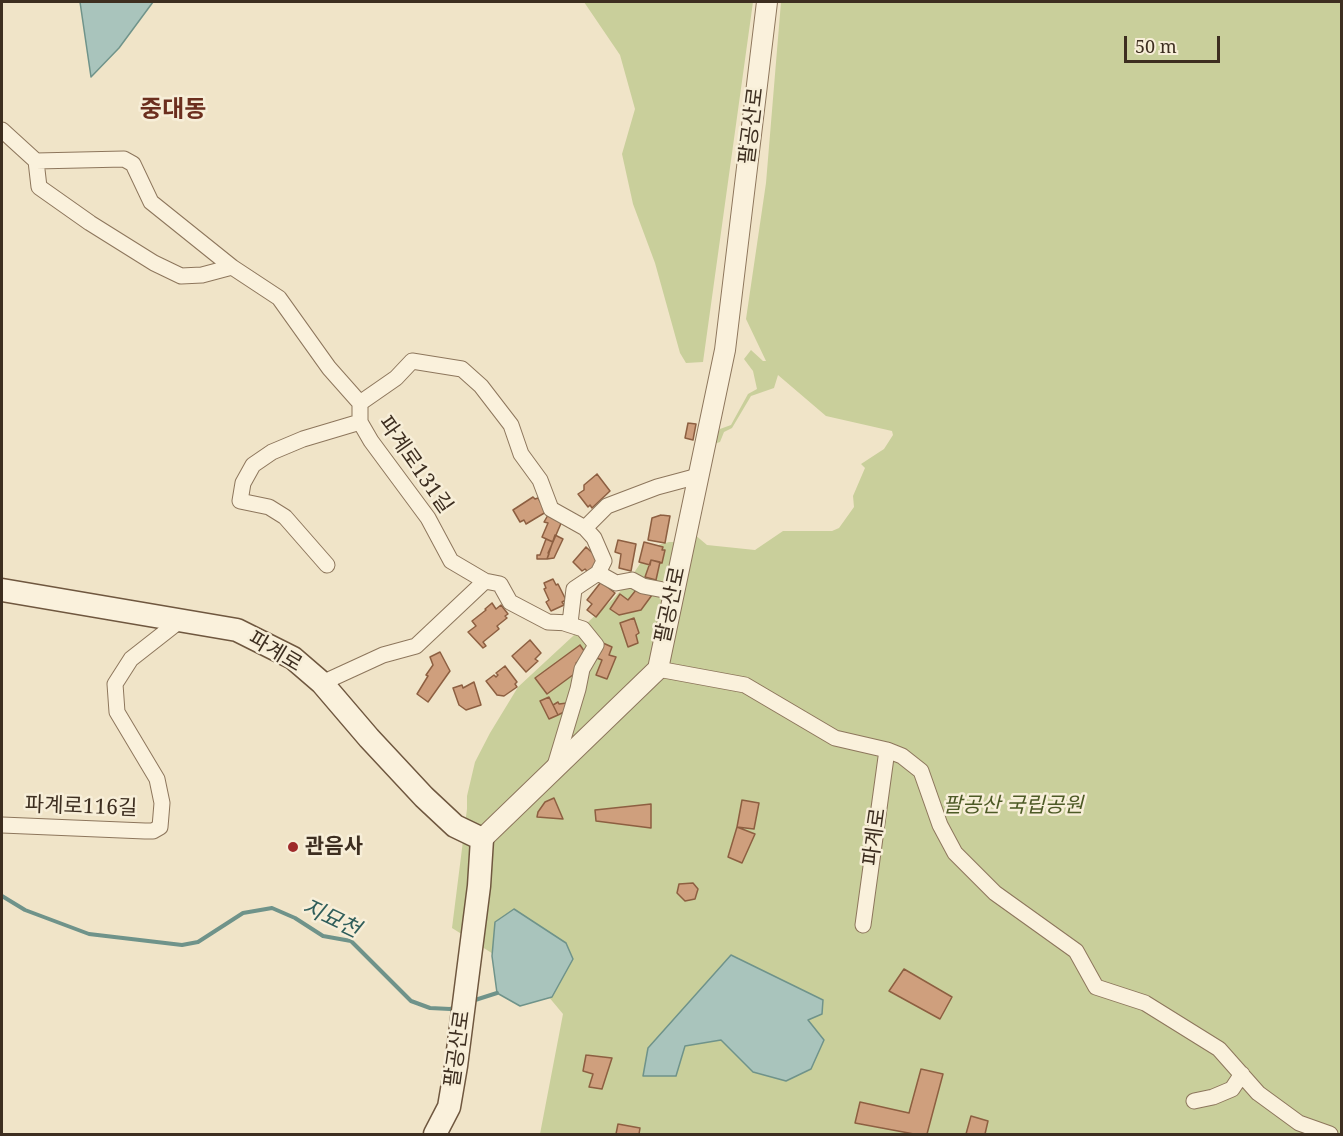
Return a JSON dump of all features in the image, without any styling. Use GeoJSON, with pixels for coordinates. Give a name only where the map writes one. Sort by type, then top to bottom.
{"type":"FeatureCollection","features":[{"type":"Feature","properties":{"kind":"main road","name":"파계로"},"geometry":{"type":"LineString","coordinates":[[2,590],[237,630],[293,658],[322,683],[424,797],[455,826],[482,839]]}},
{"type":"Feature","properties":{"kind":"main road","name":"팔공산로"},"geometry":{"type":"LineString","coordinates":[[435,1134],[449,1107],[462,1027],[482,839]]}},
{"type":"Feature","properties":{"kind":"street","name":"팔공산로"},"geometry":{"type":"LineString","coordinates":[[482,839],[554,772],[658,669],[725,350],[767,2]]}},
{"type":"Feature","properties":{"kind":"street"},"geometry":{"type":"LineString","coordinates":[[2,130],[36,161],[39,187],[90,223],[154,263],[181,276],[202,275],[232,267]]}},
{"type":"Feature","properties":{"kind":"street"},"geometry":{"type":"LineString","coordinates":[[36,161],[124,159],[133,164],[151,202],[232,267],[279,298],[329,368],[360,403]]}},
{"type":"Feature","properties":{"kind":"street","name":"파계로131길"},"geometry":{"type":"LineString","coordinates":[[554,772],[582,669],[596,645],[582,629],[564,622],[548,622],[510,602],[500,584],[485,581],[451,561],[428,518],[371,441],[360,422],[360,403],[396,378],[412,361],[462,369],[481,386],[511,425],[521,454],[540,480],[551,509],[585,528],[594,538],[604,561],[598,573]]}},
{"type":"Feature","properties":{"kind":"street"},"geometry":{"type":"LineString","coordinates":[[327,565],[285,517],[269,507],[240,501],[243,483],[253,465],[272,452],[303,439],[360,422]]}},
{"type":"Feature","properties":{"kind":"street"},"geometry":{"type":"LineString","coordinates":[[585,528],[607,506],[657,487],[699,476]]}},
{"type":"Feature","properties":{"kind":"street"},"geometry":{"type":"LineString","coordinates":[[564,622],[570,623],[574,589],[598,573],[616,583],[632,580],[643,586],[674,592]]}},
{"type":"Feature","properties":{"kind":"street"},"geometry":{"type":"LineString","coordinates":[[322,683],[382,655],[416,646],[485,581]]}},
{"type":"Feature","properties":{"kind":"street","name":"파계로116길"},"geometry":{"type":"LineString","coordinates":[[2,825],[145,831],[153,831],[160,827],[162,803],[157,779],[117,712],[116,684],[131,659],[182,619]]}},
{"type":"Feature","properties":{"kind":"street"},"geometry":{"type":"LineString","coordinates":[[658,669],[745,685],[835,738],[887,750],[902,756],[921,771],[940,825],[955,853],[995,893],[1076,951],[1096,987],[1145,1003],[1219,1049],[1258,1093],[1299,1122],[1330,1134]]}},
{"type":"Feature","properties":{"kind":"street","name":"파계로"},"geometry":{"type":"LineString","coordinates":[[863,925],[887,750]]}},
{"type":"Feature","properties":{"kind":"street"},"geometry":{"type":"LineString","coordinates":[[1194,1101],[1213,1097],[1232,1089],[1242,1074]]}},
{"type":"Feature","properties":{"kind":"green space"},"geometry":{"type":"Polygon","coordinates":[[[584,2],[753,2],[703,362],[686,363],[680,353],[655,263],[633,204],[622,154],[635,109],[620,55],[584,2]]]}},
{"type":"Feature","properties":{"kind":"green space","name":"팔공산 국립공원"},"geometry":{"type":"Polygon","coordinates":[[[781,2],[1341,2],[1341,1134],[540,1134],[563,1014],[548,996],[506,962],[452,928],[467,796],[475,762],[518,687],[613,599],[626,585],[651,547],[669,542],[680,542],[694,534],[707,545],[755,550],[783,531],[832,531],[839,528],[854,507],[853,496],[865,468],[861,464],[884,449],[893,435],[892,431],[826,416],[778,375],[774,388],[751,396],[732,428],[724,432],[720,442],[714,444],[720,429],[731,425],[748,394],[757,389],[753,371],[744,359],[751,350],[766,361],[746,319],[766,183],[781,2]]]}},
{"type":"Feature","properties":{"kind":"water"},"geometry":{"type":"Polygon","coordinates":[[[80,2],[153,2],[119,48],[91,77],[80,2]]]}},
{"type":"Feature","properties":{"kind":"water"},"geometry":{"type":"Polygon","coordinates":[[[514,909],[566,943],[573,959],[552,997],[520,1006],[497,993],[492,956],[495,922],[514,909]]]}},
{"type":"Feature","properties":{"kind":"water"},"geometry":{"type":"Polygon","coordinates":[[[731,955],[823,1000],[822,1014],[808,1020],[824,1040],[811,1069],[786,1081],[753,1072],[721,1040],[685,1046],[676,1076],[643,1076],[648,1048],[731,955]]]}},
{"type":"Feature","properties":{"kind":"building"},"geometry":{"type":"Polygon","coordinates":[[[688,423],[696,424],[693,440],[685,438],[688,423]]]}},
{"type":"Feature","properties":{"kind":"building"},"geometry":{"type":"Polygon","coordinates":[[[597,474],[610,491],[592,508],[590,505],[588,507],[578,494],[584,490],[584,485],[597,474]]]}},
{"type":"Feature","properties":{"kind":"building"},"geometry":{"type":"Polygon","coordinates":[[[533,497],[538,498],[546,512],[526,524],[524,520],[520,522],[513,510],[533,497]]]}},
{"type":"Feature","properties":{"kind":"building"},"geometry":{"type":"Polygon","coordinates":[[[548,515],[562,521],[553,542],[542,537],[548,523],[544,522],[548,515]]]}},
{"type":"Feature","properties":{"kind":"building"},"geometry":{"type":"Polygon","coordinates":[[[661,515],[670,516],[665,543],[648,540],[652,518],[661,515]]]}},
{"type":"Feature","properties":{"kind":"building"},"geometry":{"type":"Polygon","coordinates":[[[555,535],[563,539],[554,558],[547,559],[555,535]]]}},
{"type":"Feature","properties":{"kind":"building"},"geometry":{"type":"Polygon","coordinates":[[[546,539],[553,542],[547,559],[537,559],[537,555],[540,555],[546,539]]]}},
{"type":"Feature","properties":{"kind":"building"},"geometry":{"type":"Polygon","coordinates":[[[618,540],[636,544],[631,571],[619,568],[621,554],[615,552],[618,540]]]}},
{"type":"Feature","properties":{"kind":"building"},"geometry":{"type":"Polygon","coordinates":[[[644,542],[663,547],[662,550],[665,550],[662,563],[651,560],[650,565],[639,562],[644,542]]]}},
{"type":"Feature","properties":{"kind":"building"},"geometry":{"type":"Polygon","coordinates":[[[586,547],[601,561],[588,572],[585,569],[582,571],[573,562],[586,547]]]}},
{"type":"Feature","properties":{"kind":"building"},"geometry":{"type":"Polygon","coordinates":[[[651,560],[660,562],[656,580],[645,577],[651,560]]]}},
{"type":"Feature","properties":{"kind":"building"},"geometry":{"type":"Polygon","coordinates":[[[553,579],[566,600],[562,602],[564,605],[551,611],[546,602],[549,600],[544,583],[553,579]]]}},
{"type":"Feature","properties":{"kind":"building"},"geometry":{"type":"Polygon","coordinates":[[[601,582],[615,593],[596,617],[587,610],[592,604],[587,600],[601,582]]]}},
{"type":"Feature","properties":{"kind":"building"},"geometry":{"type":"Polygon","coordinates":[[[636,590],[652,595],[641,610],[619,615],[610,609],[620,594],[628,600],[636,590]]]}},
{"type":"Feature","properties":{"kind":"building"},"geometry":{"type":"Polygon","coordinates":[[[492,603],[496,609],[501,605],[508,614],[505,616],[507,618],[497,626],[499,629],[483,642],[486,646],[483,648],[468,632],[476,626],[472,621],[492,603]]]}},
{"type":"Feature","properties":{"kind":"building"},"geometry":{"type":"Polygon","coordinates":[[[634,618],[639,633],[636,635],[638,643],[628,647],[620,623],[634,618]]]}},
{"type":"Feature","properties":{"kind":"building"},"geometry":{"type":"Polygon","coordinates":[[[530,640],[541,653],[535,659],[538,661],[526,672],[512,656],[530,640]]]}},
{"type":"Feature","properties":{"kind":"building"},"geometry":{"type":"Polygon","coordinates":[[[603,643],[612,647],[609,655],[616,657],[607,679],[596,675],[602,660],[594,657],[603,643]]]}},
{"type":"Feature","properties":{"kind":"building"},"geometry":{"type":"Polygon","coordinates":[[[580,645],[587,655],[576,663],[581,669],[547,694],[535,678],[580,645]]]}},
{"type":"Feature","properties":{"kind":"building"},"geometry":{"type":"Polygon","coordinates":[[[440,652],[450,671],[428,702],[417,694],[433,665],[430,657],[440,652]]]}},
{"type":"Feature","properties":{"kind":"building"},"geometry":{"type":"Polygon","coordinates":[[[505,666],[517,682],[515,684],[517,687],[504,696],[497,695],[486,681],[494,675],[496,677],[498,675],[496,673],[505,666]]]}},
{"type":"Feature","properties":{"kind":"building"},"geometry":{"type":"Polygon","coordinates":[[[474,682],[481,705],[466,710],[459,705],[453,688],[462,685],[463,688],[474,682]]]}},
{"type":"Feature","properties":{"kind":"building"},"geometry":{"type":"Polygon","coordinates":[[[549,697],[558,715],[549,719],[540,701],[549,697]]]}},
{"type":"Feature","properties":{"kind":"building"},"geometry":{"type":"Polygon","coordinates":[[[558,702],[559,704],[567,703],[570,709],[558,715],[553,705],[558,702]]]}},
{"type":"Feature","properties":{"kind":"building"},"geometry":{"type":"Polygon","coordinates":[[[554,798],[563,819],[537,817],[545,802],[554,798]]]}},
{"type":"Feature","properties":{"kind":"building"},"geometry":{"type":"Polygon","coordinates":[[[742,800],[759,803],[754,829],[737,827],[742,800]]]}},
{"type":"Feature","properties":{"kind":"building"},"geometry":{"type":"Polygon","coordinates":[[[651,804],[651,828],[596,821],[595,810],[651,804]]]}},
{"type":"Feature","properties":{"kind":"building"},"geometry":{"type":"Polygon","coordinates":[[[737,827],[755,834],[742,863],[728,857],[737,827]]]}},
{"type":"Feature","properties":{"kind":"building"},"geometry":{"type":"Polygon","coordinates":[[[693,883],[698,889],[695,899],[685,901],[677,893],[679,884],[693,883]]]}},
{"type":"Feature","properties":{"kind":"building"},"geometry":{"type":"Polygon","coordinates":[[[904,969],[952,997],[940,1019],[889,991],[904,969]]]}},
{"type":"Feature","properties":{"kind":"building"},"geometry":{"type":"Polygon","coordinates":[[[586,1055],[612,1058],[602,1089],[589,1087],[593,1074],[583,1071],[586,1055]]]}},
{"type":"Feature","properties":{"kind":"building"},"geometry":{"type":"Polygon","coordinates":[[[921,1069],[943,1074],[927,1134],[914,1134],[855,1123],[860,1102],[909,1113],[921,1069]]]}},
{"type":"Feature","properties":{"kind":"building"},"geometry":{"type":"Polygon","coordinates":[[[971,1116],[988,1121],[985,1134],[966,1134],[971,1116]]]}},
{"type":"Feature","properties":{"kind":"building"},"geometry":{"type":"Polygon","coordinates":[[[618,1124],[640,1128],[639,1134],[616,1134],[618,1124]]]}},
{"type":"Feature","properties":{"kind":"waterway","name":"지묘천"},"geometry":{"type":"LineString","coordinates":[[2,896],[25,910],[89,934],[182,945],[198,942],[243,913],[272,908],[295,918],[323,936],[351,941],[411,1001],[430,1008],[457,1007]]}},
{"type":"Feature","properties":{"kind":"waterway","name":"지묘천"},"geometry":{"type":"LineString","coordinates":[[472,1001],[497,993]]}},
{"type":"Feature","properties":{"kind":"place","name":"관음사"},"geometry":{"type":"Point","coordinates":[293,847]}},
{"type":"Feature","properties":{"kind":"district","name":"중대동"},"geometry":{"type":"Point","coordinates":[173,110]}}]}
